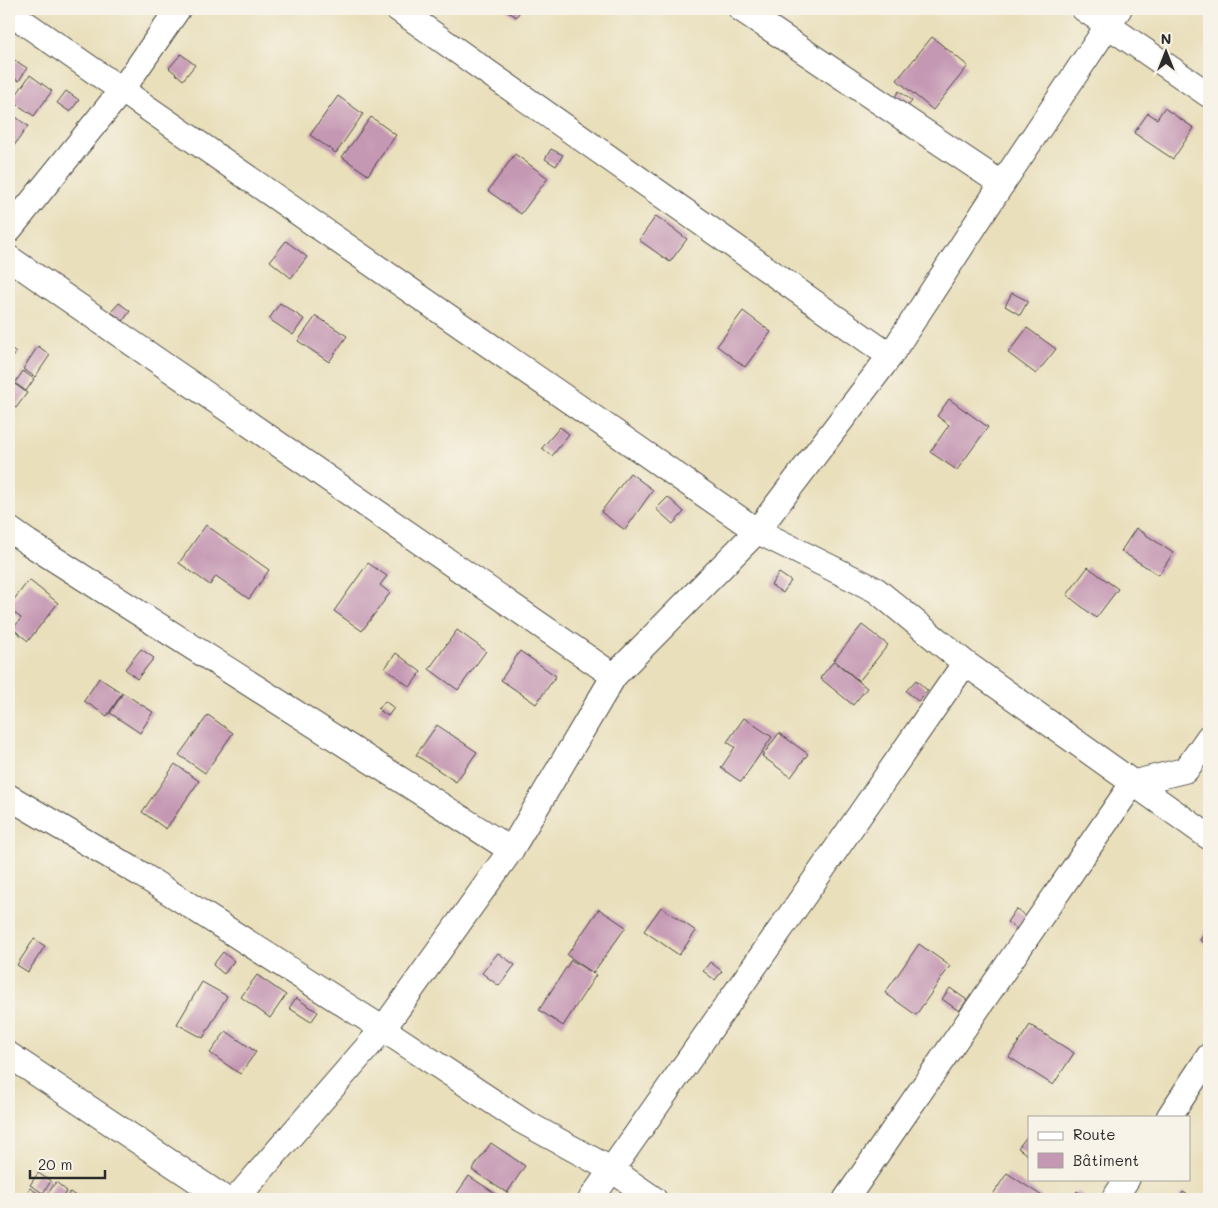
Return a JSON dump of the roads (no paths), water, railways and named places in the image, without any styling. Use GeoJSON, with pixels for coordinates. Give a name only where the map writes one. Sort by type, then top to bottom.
{"type":"FeatureCollection","features":[{"type":"Feature","properties":{"kind":"street"},"geometry":{"type":"LineString","coordinates":[[9,230],[122,90],[178,9]]}},
{"type":"Feature","properties":{"kind":"street"},"geometry":{"type":"LineString","coordinates":[[398,9],[890,356]]}},
{"type":"Feature","properties":{"kind":"street"},"geometry":{"type":"LineString","coordinates":[[741,9],[1002,184]]}},
{"type":"Feature","properties":{"kind":"street"},"geometry":{"type":"LineString","coordinates":[[1084,9],[1114,17],[1209,95]]}},
{"type":"Feature","properties":{"kind":"street"},"geometry":{"type":"LineString","coordinates":[[9,12],[757,531],[876,590],[965,663],[1209,837]]}},
{"type":"Feature","properties":{"kind":"street"},"geometry":{"type":"LineString","coordinates":[[236,1199],[383,1029],[511,850],[614,676],[757,531],[890,356],[1114,17]]}},
{"type":"Feature","properties":{"kind":"street"},"geometry":{"type":"LineString","coordinates":[[9,258],[614,676]]}},
{"type":"Feature","properties":{"kind":"street"},"geometry":{"type":"LineString","coordinates":[[9,529],[511,850]]}},
{"type":"Feature","properties":{"kind":"street"},"geometry":{"type":"LineString","coordinates":[[591,1199],[965,663]]}},
{"type":"Feature","properties":{"kind":"street"},"geometry":{"type":"LineString","coordinates":[[846,1199],[1132,783],[1186,770],[1209,737]]}},
{"type":"Feature","properties":{"kind":"street"},"geometry":{"type":"LineString","coordinates":[[9,797],[140,873],[522,1121],[612,1170],[654,1199]]}},
{"type":"Feature","properties":{"kind":"street"},"geometry":{"type":"LineString","coordinates":[[9,1055],[225,1199]]}},
{"type":"Feature","properties":{"kind":"street"},"geometry":{"type":"LineString","coordinates":[[1170,1116],[1209,1056]]}},
{"type":"Feature","properties":{"kind":"street"},"geometry":{"type":"LineString","coordinates":[[1114,1199],[1126,1180]]}}]}
